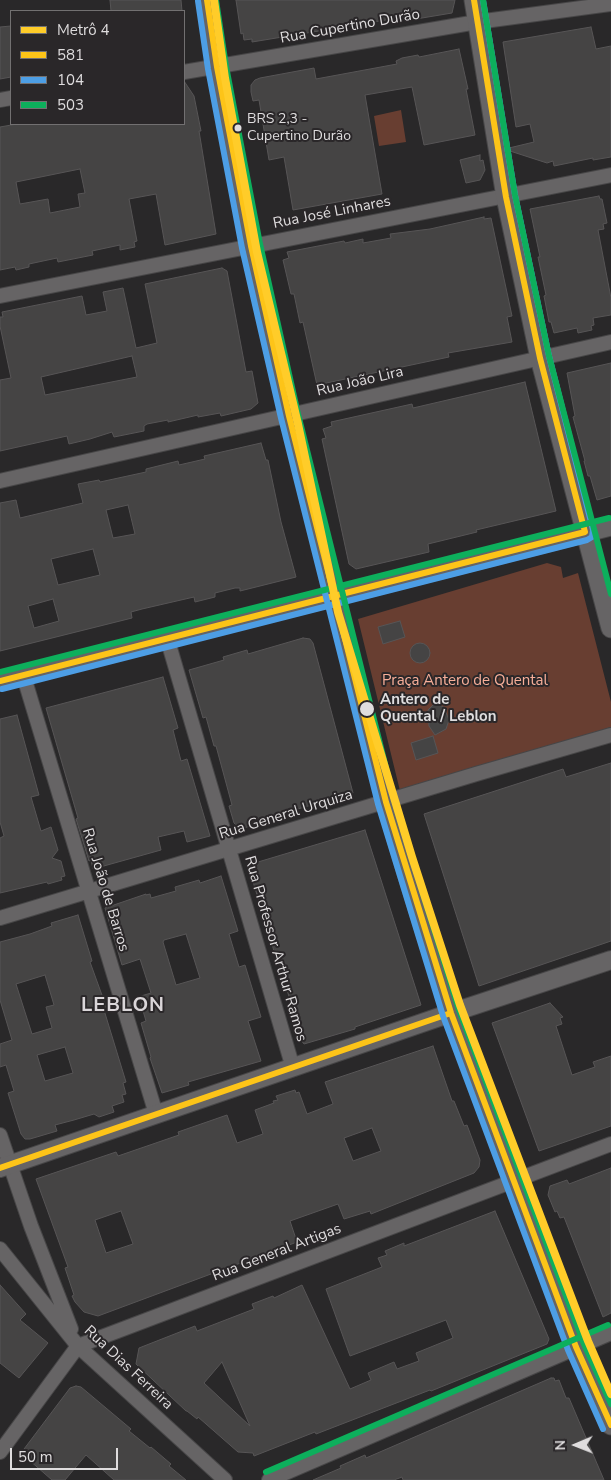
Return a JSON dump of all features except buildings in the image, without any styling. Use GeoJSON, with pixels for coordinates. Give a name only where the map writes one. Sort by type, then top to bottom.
{"type":"FeatureCollection","features":[{"type":"Feature","properties":{"kind":"main road"},"geometry":{"type":"LineString","coordinates":[[207,0],[216,67],[251,246],[289,416],[386,802],[406,873],[451,1014],[576,1347],[611,1425]]}},
{"type":"Feature","properties":{"kind":"main road"},"geometry":{"type":"LineString","coordinates":[[474,0],[506,197],[540,358],[611,628]]}},
{"type":"Feature","properties":{"kind":"main road"},"geometry":{"type":"LineString","coordinates":[[0,681],[611,526]]}},
{"type":"Feature","properties":{"kind":"street","name":"Rua Cupertino Durão"},"geometry":{"type":"LineString","coordinates":[[185,72],[477,22],[611,4]]}},
{"type":"Feature","properties":{"kind":"street","name":"Rua José Linhares"},"geometry":{"type":"LineString","coordinates":[[0,296],[611,175]]}},
{"type":"Feature","properties":{"kind":"street","name":"Rua João Lira"},"geometry":{"type":"LineString","coordinates":[[0,481],[611,342]]}},
{"type":"Feature","properties":{"kind":"street","name":"Rua Professor Arthur Ramos"},"geometry":{"type":"LineString","coordinates":[[166,638],[293,1068]]}},
{"type":"Feature","properties":{"kind":"street","name":"Rua João de Barros"},"geometry":{"type":"LineString","coordinates":[[23,674],[156,1114]]}},
{"type":"Feature","properties":{"kind":"street","name":"Rua General Urquiza"},"geometry":{"type":"LineString","coordinates":[[0,918],[611,735]]}},
{"type":"Feature","properties":{"kind":"street"},"geometry":{"type":"LineString","coordinates":[[5,1166],[611,960]]}},
{"type":"Feature","properties":{"kind":"street"},"geometry":{"type":"LineString","coordinates":[[0,1136],[5,1166],[78,1346],[0,1452]]}},
{"type":"Feature","properties":{"kind":"street","name":"Rua General Artigas"},"geometry":{"type":"LineString","coordinates":[[78,1346],[611,1144]]}},
{"type":"Feature","properties":{"kind":"street","name":"Rua Dias Ferreira"},"geometry":{"type":"LineString","coordinates":[[0,1249],[78,1346],[225,1480]]}},
{"type":"Feature","properties":{"kind":"street"},"geometry":{"type":"LineString","coordinates":[[269,1480],[611,1333]]}},
{"type":"Feature","properties":{"kind":"green space"},"geometry":{"type":"Polygon","coordinates":[[[401,110],[406,142],[379,146],[374,116],[401,110]]]}},
{"type":"Feature","properties":{"kind":"green space","name":"Praça Antero de Quental"},"geometry":{"type":"Polygon","coordinates":[[[547,563],[561,567],[563,578],[578,573],[611,702],[611,727],[401,795],[358,619],[547,563]]]}},
{"type":"Feature","properties":{"kind":"metro line","name":"4"},"geometry":{"type":"LineString","coordinates":[[214,0],[225,78],[257,252],[298,424],[338,612],[412,857],[460,1005],[588,1341],[611,1394]]}},
{"type":"Feature","properties":{"kind":"transit line","name":"581"},"geometry":{"type":"LineString","coordinates":[[207,0],[217,67],[251,246],[289,416],[386,802],[451,1013],[576,1347],[611,1425]]}},
{"type":"Feature","properties":{"kind":"transit line","name":"503"},"geometry":{"type":"LineString","coordinates":[[216,0],[226,66],[260,244],[298,414],[394,800],[459,1010],[584,1344],[611,1404]]}},
{"type":"Feature","properties":{"kind":"transit line","name":"581"},"geometry":{"type":"LineString","coordinates":[[0,681],[585,532],[540,358],[506,197],[474,0]]}},
{"type":"Feature","properties":{"kind":"transit line","name":"104"},"geometry":{"type":"LineString","coordinates":[[2,689],[587,540],[592,537],[593,530],[549,356],[515,195],[483,0]]}},
{"type":"Feature","properties":{"kind":"transit line","name":"503"},"geometry":{"type":"LineString","coordinates":[[483,0],[515,195],[549,356],[611,594]]}},
{"type":"Feature","properties":{"kind":"transit line","name":"104"},"geometry":{"type":"LineString","coordinates":[[198,1],[208,69],[242,248],[281,418],[378,804],[443,1016],[568,1350],[603,1429]]}},
{"type":"Feature","properties":{"kind":"transit line","name":"503"},"geometry":{"type":"LineString","coordinates":[[0,672],[609,518]]}},
{"type":"Feature","properties":{"kind":"transit line","name":"581"},"geometry":{"type":"LineString","coordinates":[[0,1168],[451,1013]]}},
{"type":"Feature","properties":{"kind":"transit line","name":"503"},"geometry":{"type":"LineString","coordinates":[[266,1472],[608,1325]]}},
{"type":"Feature","properties":{"kind":"place","name":"BRS 2,3 - Cupertino Durão"},"geometry":{"type":"Point","coordinates":[238,128]}},
{"type":"Feature","properties":{"kind":"place","name":"Antero de Quental / Leblon"},"geometry":{"type":"Point","coordinates":[367,709]}},
{"type":"Feature","properties":{"kind":"district","name":"LEBLON"},"geometry":{"type":"Point","coordinates":[123,1006]}}]}
